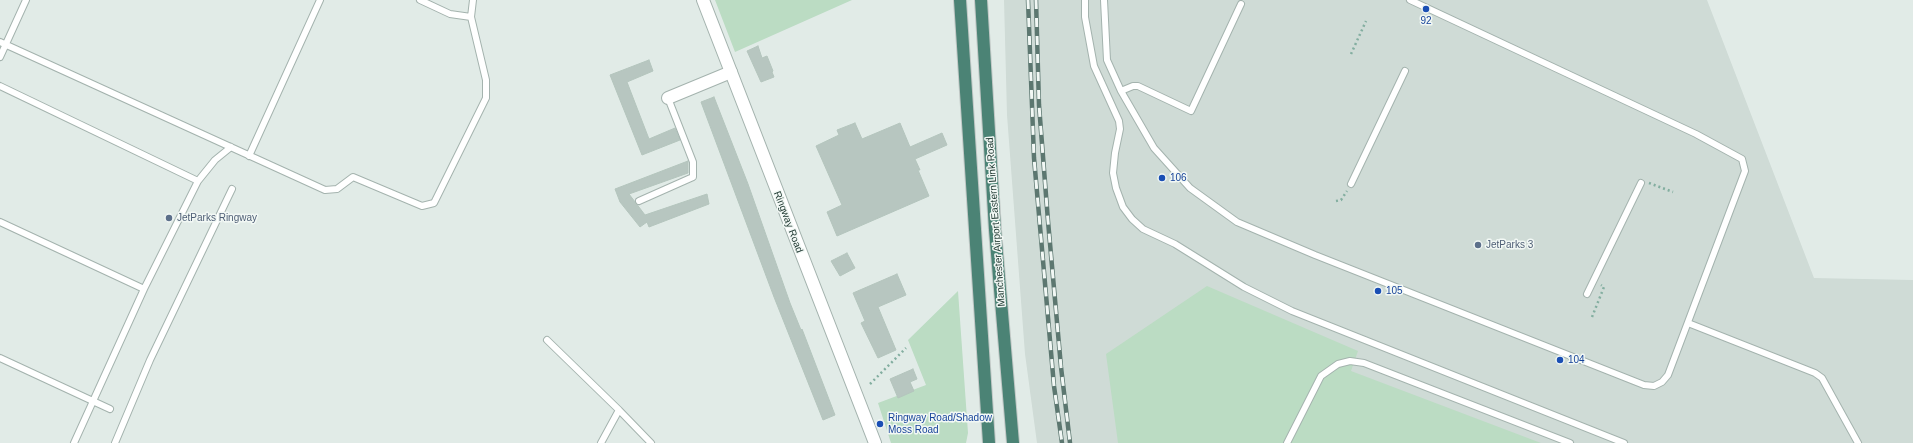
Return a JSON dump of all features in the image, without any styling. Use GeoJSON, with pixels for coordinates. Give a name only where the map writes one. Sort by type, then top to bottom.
{"type":"FeatureCollection","features":[{"type":"Feature","properties":{"kind":"highway"},"geometry":{"type":"LineString","coordinates":[[960,0],[989,443]]}},
{"type":"Feature","properties":{"kind":"highway","name":"Manchester Airport Eastern Link Road"},"geometry":{"type":"LineString","coordinates":[[981,0],[995,230],[1013,443]]}},
{"type":"Feature","properties":{"kind":"street","name":"Ringway Road"},"geometry":{"type":"LineString","coordinates":[[703,0],[875,443]]}},
{"type":"Feature","properties":{"kind":"street"},"geometry":{"type":"LineString","coordinates":[[668,98],[731,72]]}},
{"type":"Feature","properties":{"kind":"lane"},"geometry":{"type":"LineString","coordinates":[[0,57],[3,43],[26,0]]}},
{"type":"Feature","properties":{"kind":"lane"},"geometry":{"type":"LineString","coordinates":[[249,156],[320,0]]}},
{"type":"Feature","properties":{"kind":"lane"},"geometry":{"type":"LineString","coordinates":[[420,0],[450,14],[471,17]]}},
{"type":"Feature","properties":{"kind":"lane"},"geometry":{"type":"LineString","coordinates":[[3,43],[325,190],[338,189],[353,177],[422,206],[434,203],[486,98],[486,80],[471,17],[473,0]]}},
{"type":"Feature","properties":{"kind":"lane"},"geometry":{"type":"LineString","coordinates":[[1085,0],[1086,24],[1094,66],[1119,121],[1120,129],[1113,173],[1116,188],[1123,207],[1132,219],[1143,229],[1174,244],[1244,287],[1292,311],[1624,443]]}},
{"type":"Feature","properties":{"kind":"lane"},"geometry":{"type":"LineString","coordinates":[[1104,0],[1107,60],[1121,91],[1154,148],[1190,188],[1237,222],[1253,231],[1644,384],[1654,386],[1662,382],[1668,375],[1745,171],[1742,159],[1696,134],[1410,0]]}},
{"type":"Feature","properties":{"kind":"lane"},"geometry":{"type":"LineString","coordinates":[[1121,91],[1133,86],[1138,86],[1191,111],[1241,4]]}},
{"type":"Feature","properties":{"kind":"lane"},"geometry":{"type":"LineString","coordinates":[[1351,184],[1405,71]]}},
{"type":"Feature","properties":{"kind":"lane"},"geometry":{"type":"LineString","coordinates":[[0,86],[198,181]]}},
{"type":"Feature","properties":{"kind":"lane"},"geometry":{"type":"LineString","coordinates":[[639,201],[693,177],[693,162],[668,98]]}},
{"type":"Feature","properties":{"kind":"lane"},"geometry":{"type":"LineString","coordinates":[[74,443],[144,290],[198,181],[215,160],[230,147]]}},
{"type":"Feature","properties":{"kind":"lane"},"geometry":{"type":"LineString","coordinates":[[1587,294],[1644,182]]}},
{"type":"Feature","properties":{"kind":"lane"},"geometry":{"type":"LineString","coordinates":[[115,443],[150,360],[232,190]]}},
{"type":"Feature","properties":{"kind":"lane"},"geometry":{"type":"LineString","coordinates":[[0,222],[144,290]]}},
{"type":"Feature","properties":{"kind":"lane"},"geometry":{"type":"LineString","coordinates":[[1688,323],[1809,371],[1822,378],[1858,443]]}},
{"type":"Feature","properties":{"kind":"lane"},"geometry":{"type":"LineString","coordinates":[[547,340],[651,443]]}},
{"type":"Feature","properties":{"kind":"lane"},"geometry":{"type":"LineString","coordinates":[[0,358],[110,409]]}},
{"type":"Feature","properties":{"kind":"lane"},"geometry":{"type":"LineString","coordinates":[[1287,443],[1321,376],[1338,364],[1350,361],[1364,364],[1570,443]]}},
{"type":"Feature","properties":{"kind":"lane"},"geometry":{"type":"LineString","coordinates":[[602,443],[619,410]]}},
{"type":"Feature","properties":{"kind":"path"},"geometry":{"type":"LineString","coordinates":[[1351,54],[1366,21]]}},
{"type":"Feature","properties":{"kind":"path"},"geometry":{"type":"LineString","coordinates":[[1644,182],[1673,192]]}},
{"type":"Feature","properties":{"kind":"path"},"geometry":{"type":"LineString","coordinates":[[1336,201],[1341,200],[1344,195]]}},
{"type":"Feature","properties":{"kind":"path"},"geometry":{"type":"LineString","coordinates":[[1592,317],[1594,311]]}},
{"type":"Feature","properties":{"kind":"path"},"geometry":{"type":"LineString","coordinates":[[870,384],[906,348]]}},
{"type":"Feature","properties":{"kind":"shaded area","name":"JetParks 3"},"geometry":{"type":"Polygon","coordinates":[[[1004,0],[1707,0],[1814,278],[1913,280],[1913,443],[1037,443],[1025,354],[1007,115],[1004,0]]]}},
{"type":"Feature","properties":{"kind":"green space"},"geometry":{"type":"Polygon","coordinates":[[[715,0],[852,0],[735,52],[715,0]]]}},
{"type":"Feature","properties":{"kind":"green space"},"geometry":{"type":"Polygon","coordinates":[[[1207,286],[1358,351],[1351,371],[1541,443],[1118,443],[1106,354],[1207,286]]]}},
{"type":"Feature","properties":{"kind":"green space"},"geometry":{"type":"Polygon","coordinates":[[[958,291],[968,433],[966,443],[891,443],[878,403],[926,385],[908,340],[958,291]]]}},
{"type":"Feature","properties":{"kind":"building"},"geometry":{"type":"Polygon","coordinates":[[[758,46],[762,58],[767,56],[774,77],[761,82],[747,51],[758,46]]]}},
{"type":"Feature","properties":{"kind":"building"},"geometry":{"type":"Polygon","coordinates":[[[649,60],[653,71],[627,82],[649,139],[675,128],[680,140],[642,155],[610,75],[649,60]]]}},
{"type":"Feature","properties":{"kind":"building"},"geometry":{"type":"Polygon","coordinates":[[[714,97],[748,184],[790,303],[801,330],[802,329],[835,415],[823,420],[774,297],[701,102],[714,97]]]}},
{"type":"Feature","properties":{"kind":"building"},"geometry":{"type":"Polygon","coordinates":[[[855,123],[862,139],[900,123],[910,147],[942,133],[947,145],[915,159],[929,196],[837,236],[827,212],[842,205],[816,146],[839,135],[837,130],[855,123]]]}},
{"type":"Feature","properties":{"kind":"building"},"geometry":{"type":"Polygon","coordinates":[[[688,161],[688,173],[629,194],[645,215],[707,194],[709,204],[649,227],[647,222],[640,227],[620,202],[615,189],[688,161]]]}},
{"type":"Feature","properties":{"kind":"building"},"geometry":{"type":"Polygon","coordinates":[[[847,253],[855,268],[840,276],[831,261],[847,253]]]}},
{"type":"Feature","properties":{"kind":"building"},"geometry":{"type":"Polygon","coordinates":[[[897,274],[906,295],[878,307],[896,350],[878,358],[861,323],[865,321],[853,293],[897,274]]]}},
{"type":"Feature","properties":{"kind":"building"},"geometry":{"type":"Polygon","coordinates":[[[913,369],[917,379],[910,382],[914,391],[898,398],[890,379],[913,369]]]}},
{"type":"Feature","properties":{"kind":"railway"},"geometry":{"type":"LineString","coordinates":[[1028,0],[1034,158],[1054,386],[1062,443]]}},
{"type":"Feature","properties":{"kind":"railway"},"geometry":{"type":"LineString","coordinates":[[1036,0],[1039,105],[1061,367],[1070,443]]}},
{"type":"Feature","properties":{"kind":"place","name":"92"},"geometry":{"type":"Point","coordinates":[1426,9]}},
{"type":"Feature","properties":{"kind":"place","name":"106"},"geometry":{"type":"Point","coordinates":[1162,178]}},
{"type":"Feature","properties":{"kind":"place","name":"JetParks Ringway"},"geometry":{"type":"Point","coordinates":[169,218]}},
{"type":"Feature","properties":{"kind":"place","name":"JetParks 3"},"geometry":{"type":"Point","coordinates":[1478,245]}},
{"type":"Feature","properties":{"kind":"place","name":"105"},"geometry":{"type":"Point","coordinates":[1378,291]}},
{"type":"Feature","properties":{"kind":"place","name":"104"},"geometry":{"type":"Point","coordinates":[1560,360]}},
{"type":"Feature","properties":{"kind":"place","name":"Ringway Road/Shadow Moss Road"},"geometry":{"type":"Point","coordinates":[880,424]}}]}
